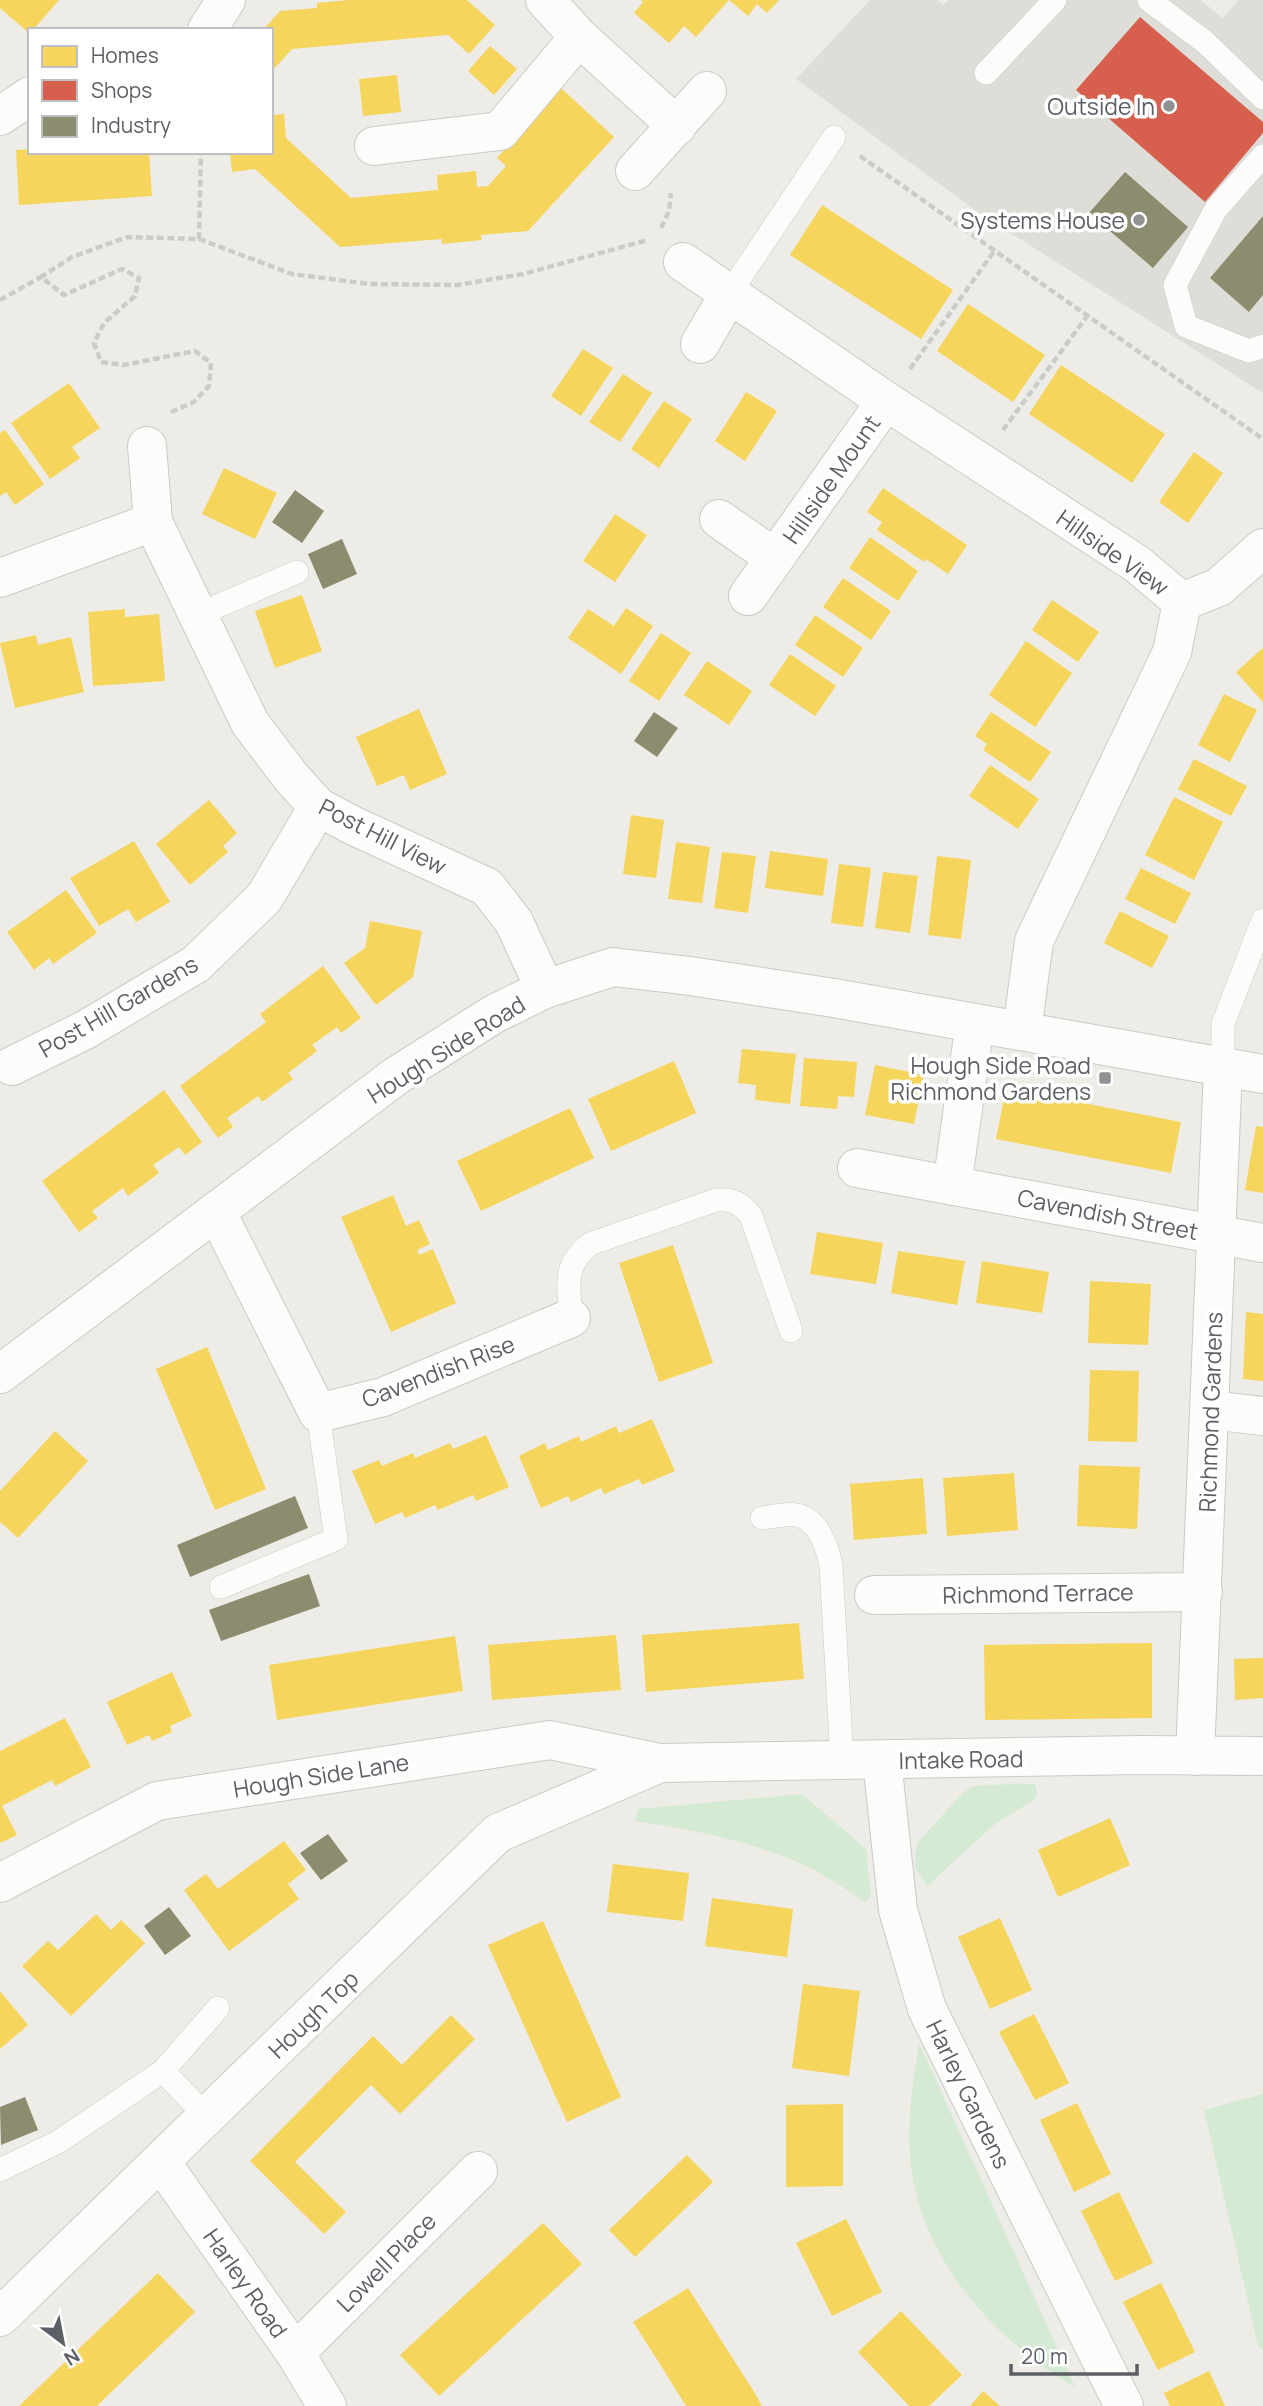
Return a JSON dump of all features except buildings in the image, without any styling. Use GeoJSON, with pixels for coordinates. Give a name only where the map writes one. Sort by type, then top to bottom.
{"type":"FeatureCollection","features":[{"type":"Feature","properties":{"kind":"street"},"geometry":{"type":"LineString","coordinates":[[208,28],[226,0]]}},
{"type":"Feature","properties":{"kind":"street"},"geometry":{"type":"LineString","coordinates":[[545,0],[579,37],[677,126]]}},
{"type":"Feature","properties":{"kind":"street"},"geometry":{"type":"LineString","coordinates":[[374,146],[500,131],[579,37]]}},
{"type":"Feature","properties":{"kind":"street"},"geometry":{"type":"LineString","coordinates":[[635,171],[707,91]]}},
{"type":"Feature","properties":{"kind":"street"},"geometry":{"type":"LineString","coordinates":[[0,116],[28,97]]}},
{"type":"Feature","properties":{"kind":"street","name":"Hillside View"},"geometry":{"type":"LineString","coordinates":[[683,262],[886,401],[1137,565],[1182,601],[1172,652],[1034,941],[1022,1031]]}},
{"type":"Feature","properties":{"kind":"street"},"geometry":{"type":"LineString","coordinates":[[700,344],[729,294]]}},
{"type":"Feature","properties":{"kind":"street","name":"Hillside Mount"},"geometry":{"type":"LineString","coordinates":[[748,596],[886,401]]}},
{"type":"Feature","properties":{"kind":"street","name":"Post Hill View"},"geometry":{"type":"LineString","coordinates":[[146,446],[153,522],[250,723],[291,777],[318,807],[354,827],[487,887],[514,922],[545,989]]}},
{"type":"Feature","properties":{"kind":"street","name":"Hillside Mount"},"geometry":{"type":"LineString","coordinates":[[719,519],[775,558]]}},
{"type":"Feature","properties":{"kind":"street"},"geometry":{"type":"LineString","coordinates":[[0,578],[153,522]]}},
{"type":"Feature","properties":{"kind":"street"},"geometry":{"type":"LineString","coordinates":[[1182,601],[1219,587],[1263,548]]}},
{"type":"Feature","properties":{"kind":"street","name":"Post Hill Gardens"},"geometry":{"type":"LineString","coordinates":[[12,1066],[85,1030],[196,964],[264,898],[318,807]]}},
{"type":"Feature","properties":{"kind":"street","name":"Hough Side Road"},"geometry":{"type":"LineString","coordinates":[[0,1374],[396,1076],[494,1014],[545,989],[613,967],[703,978],[1263,1074]]}},
{"type":"Feature","properties":{"kind":"street"},"geometry":{"type":"LineString","coordinates":[[952,1186],[975,1023]]}},
{"type":"Feature","properties":{"kind":"street","name":"Richmond Gardens"},"geometry":{"type":"LineString","coordinates":[[1195,1756],[1223,1068]]}},
{"type":"Feature","properties":{"kind":"street","name":"Cavendish Street"},"geometry":{"type":"LineString","coordinates":[[857,1168],[1263,1243]]}},
{"type":"Feature","properties":{"kind":"street"},"geometry":{"type":"LineString","coordinates":[[216,1211],[317,1413]]}},
{"type":"Feature","properties":{"kind":"street","name":"Cavendish Rise"},"geometry":{"type":"LineString","coordinates":[[317,1413],[383,1397],[571,1318]]}},
{"type":"Feature","properties":{"kind":"street"},"geometry":{"type":"LineString","coordinates":[[1210,1410],[1263,1416]]}},
{"type":"Feature","properties":{"kind":"street","name":"Richmond Terrace"},"geometry":{"type":"LineString","coordinates":[[874,1595],[1203,1592]]}},
{"type":"Feature","properties":{"kind":"street","name":"Hough Side Lane"},"geometry":{"type":"LineString","coordinates":[[0,1883],[157,1801],[550,1740],[660,1763]]}},
{"type":"Feature","properties":{"kind":"street","name":"Intake Road"},"geometry":{"type":"LineString","coordinates":[[660,1763],[1141,1755],[1263,1756]]}},
{"type":"Feature","properties":{"kind":"street","name":"Harley Gardens"},"geometry":{"type":"LineString","coordinates":[[882,1761],[898,1910],[927,2009],[1124,2406]]}},
{"type":"Feature","properties":{"kind":"street","name":"Hough Top"},"geometry":{"type":"LineString","coordinates":[[0,2317],[498,1833],[660,1763]]}},
{"type":"Feature","properties":{"kind":"street","name":"Harley Road"},"geometry":{"type":"LineString","coordinates":[[161,2162],[295,2353],[327,2406]]}},
{"type":"Feature","properties":{"kind":"street","name":"Lowell Place"},"geometry":{"type":"LineString","coordinates":[[295,2353],[478,2171]]}},
{"type":"Feature","properties":{"kind":"lane"},"geometry":{"type":"LineString","coordinates":[[986,73],[1055,0]]}},
{"type":"Feature","properties":{"kind":"lane"},"geometry":{"type":"LineString","coordinates":[[1149,0],[1205,42],[1263,98]]}},
{"type":"Feature","properties":{"kind":"lane"},"geometry":{"type":"LineString","coordinates":[[729,294],[834,137]]}},
{"type":"Feature","properties":{"kind":"lane"},"geometry":{"type":"LineString","coordinates":[[1263,156],[1216,209],[1175,285],[1186,326],[1249,351],[1263,346]]}},
{"type":"Feature","properties":{"kind":"lane"},"geometry":{"type":"LineString","coordinates":[[197,615],[297,572]]}},
{"type":"Feature","properties":{"kind":"lane"},"geometry":{"type":"LineString","coordinates":[[1223,1068],[1223,1024],[1263,920]]}},
{"type":"Feature","properties":{"kind":"lane"},"geometry":{"type":"LineString","coordinates":[[571,1318],[570,1266],[578,1254],[590,1244],[716,1200],[731,1199],[743,1205],[751,1216],[790,1331]]}},
{"type":"Feature","properties":{"kind":"lane"},"geometry":{"type":"LineString","coordinates":[[221,1587],[335,1539],[317,1413]]}},
{"type":"Feature","properties":{"kind":"lane"},"geometry":{"type":"LineString","coordinates":[[762,1518],[796,1515],[808,1520],[819,1532],[828,1550],[842,1761]]}},
{"type":"Feature","properties":{"kind":"lane"},"geometry":{"type":"LineString","coordinates":[[0,2170],[58,2142],[163,2071],[218,2008]]}},
{"type":"Feature","properties":{"kind":"lane"},"geometry":{"type":"LineString","coordinates":[[163,2071],[207,2117]]}},
{"type":"Feature","properties":{"kind":"path"},"geometry":{"type":"LineString","coordinates":[[834,137],[1263,439]]}},
{"type":"Feature","properties":{"kind":"path"},"geometry":{"type":"LineString","coordinates":[[200,239],[201,154]]}},
{"type":"Feature","properties":{"kind":"path"},"geometry":{"type":"LineString","coordinates":[[0,300],[72,257],[127,237],[200,239],[292,274],[369,284],[457,285],[523,274],[656,238],[683,262]]}},
{"type":"Feature","properties":{"kind":"path"},"geometry":{"type":"LineString","coordinates":[[886,401],[995,250]]}},
{"type":"Feature","properties":{"kind":"path"},"geometry":{"type":"LineString","coordinates":[[41,276],[64,295],[122,269],[139,278],[135,296],[104,323],[94,343],[101,362],[124,365],[195,351],[211,363],[209,386],[194,402],[154,419],[146,446]]}},
{"type":"Feature","properties":{"kind":"path"},"geometry":{"type":"LineString","coordinates":[[979,461],[1088,315]]}},
{"type":"Feature","properties":{"kind":"shaded area"},"geometry":{"type":"Polygon","coordinates":[[[870,0],[937,0],[943,5],[949,0],[1200,0],[1223,18],[1239,0],[1263,0],[1263,393],[979,213],[796,79],[870,0]]]}},
{"type":"Feature","properties":{"kind":"green space"},"geometry":{"type":"Polygon","coordinates":[[[1035,1784],[1035,1799],[995,1824],[927,1886],[915,1868],[918,1842],[958,1798],[969,1788],[981,1785],[1035,1784]]]}},
{"type":"Feature","properties":{"kind":"green space"},"geometry":{"type":"Polygon","coordinates":[[[802,1794],[866,1849],[871,1895],[866,1903],[818,1872],[782,1856],[720,1837],[635,1821],[638,1809],[802,1794]]]}},
{"type":"Feature","properties":{"kind":"green space"},"geometry":{"type":"Polygon","coordinates":[[[919,2043],[1075,2387],[1018,2347],[991,2322],[947,2265],[930,2234],[918,2201],[911,2166],[909,2135],[919,2043]]]}},
{"type":"Feature","properties":{"kind":"green space"},"geometry":{"type":"Polygon","coordinates":[[[1263,2094],[1263,2351],[1258,2345],[1204,2110],[1263,2094]]]}},
{"type":"Feature","properties":{"kind":"place","name":"Outside In"},"geometry":{"type":"Point","coordinates":[1169,106]}},
{"type":"Feature","properties":{"kind":"place","name":"Systems House"},"geometry":{"type":"Point","coordinates":[1139,220]}},
{"type":"Feature","properties":{"kind":"place","name":"Hough Side Road Richmond Gardens"},"geometry":{"type":"Point","coordinates":[1105,1078]}}]}
